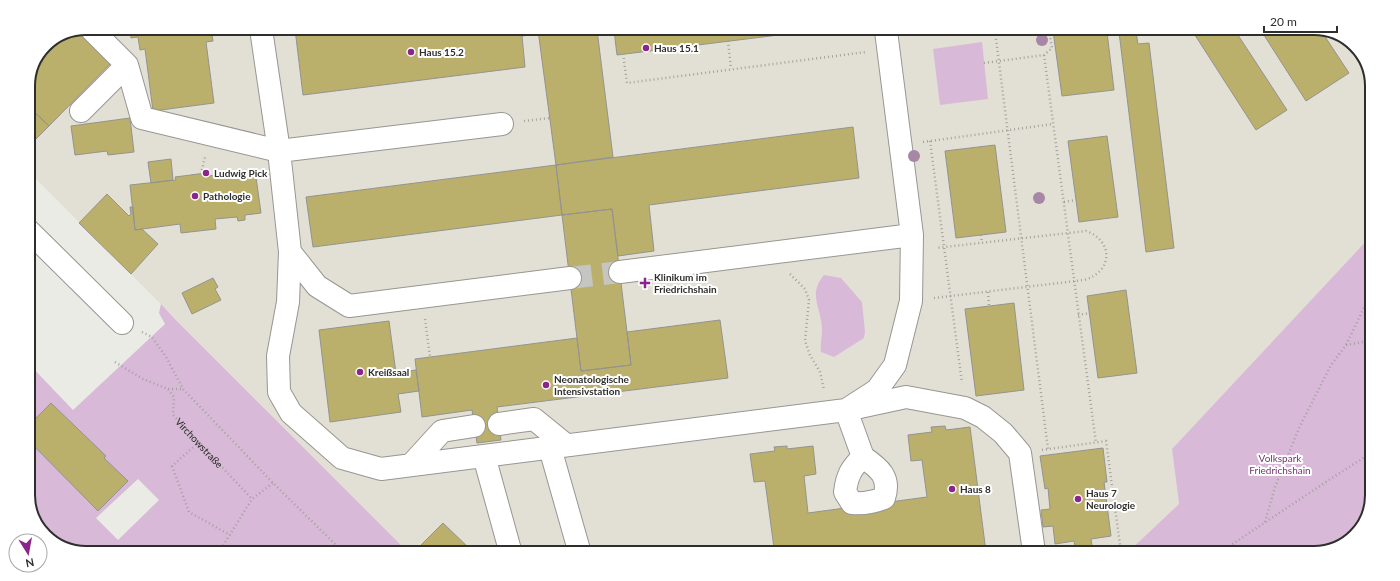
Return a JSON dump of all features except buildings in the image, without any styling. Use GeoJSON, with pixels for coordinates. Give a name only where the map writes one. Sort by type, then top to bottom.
{"type":"FeatureCollection","features":[{"type":"Feature","properties":{"kind":"street"},"geometry":{"type":"LineString","coordinates":[[97,35],[127,65],[142,118],[279,151],[502,124]]}},
{"type":"Feature","properties":{"kind":"street"},"geometry":{"type":"LineString","coordinates":[[262,35],[279,151],[290,252],[288,302],[278,356],[279,392],[291,413],[342,458],[380,469],[837,411],[906,397],[965,408],[983,417],[1003,433],[1020,453],[1033,546]]}},
{"type":"Feature","properties":{"kind":"street"},"geometry":{"type":"LineString","coordinates":[[837,411],[877,390],[895,365],[911,301],[913,243],[888,40]]}},
{"type":"Feature","properties":{"kind":"street"},"geometry":{"type":"LineString","coordinates":[[81,111],[127,65]]}},
{"type":"Feature","properties":{"kind":"street"},"geometry":{"type":"LineString","coordinates":[[35,237],[122,323]]}},
{"type":"Feature","properties":{"kind":"street"},"geometry":{"type":"LineString","coordinates":[[620,272],[768,253],[913,243]]}},
{"type":"Feature","properties":{"kind":"street"},"geometry":{"type":"LineString","coordinates":[[290,252],[317,286],[349,306],[570,278]]}},
{"type":"Feature","properties":{"kind":"street"},"geometry":{"type":"LineString","coordinates":[[837,411],[863,457]]}},
{"type":"Feature","properties":{"kind":"street"},"geometry":{"type":"LineString","coordinates":[[499,424],[534,420],[558,446],[578,546]]}},
{"type":"Feature","properties":{"kind":"street"},"geometry":{"type":"LineString","coordinates":[[411,465],[442,431],[474,426]]}},
{"type":"Feature","properties":{"kind":"street"},"geometry":{"type":"LineString","coordinates":[[484,456],[509,546]]}},
{"type":"Feature","properties":{"kind":"path"},"geometry":{"type":"LineString","coordinates":[[996,35],[1048,449]]}},
{"type":"Feature","properties":{"kind":"path"},"geometry":{"type":"LineString","coordinates":[[984,63],[1044,55],[1052,48],[1050,35]]}},
{"type":"Feature","properties":{"kind":"path"},"geometry":{"type":"LineString","coordinates":[[623,54],[627,82],[732,69],[888,40]]}},
{"type":"Feature","properties":{"kind":"path"},"geometry":{"type":"LineString","coordinates":[[728,41],[732,69]]}},
{"type":"Feature","properties":{"kind":"path"},"geometry":{"type":"LineString","coordinates":[[1044,55],[1096,442]]}},
{"type":"Feature","properties":{"kind":"path"},"geometry":{"type":"LineString","coordinates":[[901,145],[1053,124]]}},
{"type":"Feature","properties":{"kind":"path"},"geometry":{"type":"LineString","coordinates":[[930,141],[965,408]]}},
{"type":"Feature","properties":{"kind":"path"},"geometry":{"type":"LineString","coordinates":[[201,174],[203,163]]}},
{"type":"Feature","properties":{"kind":"path"},"geometry":{"type":"LineString","coordinates":[[1064,202],[1076,200]]}},
{"type":"Feature","properties":{"kind":"path"},"geometry":{"type":"LineString","coordinates":[[911,301],[1092,278],[1099,273],[1104,266],[1106,251],[1099,238],[1086,231],[944,247],[913,243]]}},
{"type":"Feature","properties":{"kind":"path"},"geometry":{"type":"LineString","coordinates":[[981,235],[982,243]]}},
{"type":"Feature","properties":{"kind":"path"},"geometry":{"type":"LineString","coordinates":[[768,253],[805,289],[809,300],[805,341],[810,355],[820,372],[837,411]]}},
{"type":"Feature","properties":{"kind":"path"},"geometry":{"type":"LineString","coordinates":[[988,292],[989,306]]}},
{"type":"Feature","properties":{"kind":"path"},"geometry":{"type":"LineString","coordinates":[[422,297],[430,357]]}},
{"type":"Feature","properties":{"kind":"path"},"geometry":{"type":"LineString","coordinates":[[1265,522],[1275,487],[1299,428],[1331,365],[1346,345],[1365,305]]}},
{"type":"Feature","properties":{"kind":"path"},"geometry":{"type":"LineString","coordinates":[[1078,315],[1090,314]]}},
{"type":"Feature","properties":{"kind":"path"},"geometry":{"type":"LineString","coordinates":[[122,323],[152,337],[166,357],[183,389],[273,483],[337,546]]}},
{"type":"Feature","properties":{"kind":"path"},"geometry":{"type":"LineString","coordinates":[[1346,345],[1365,342]]}},
{"type":"Feature","properties":{"kind":"path"},"geometry":{"type":"LineString","coordinates":[[115,362],[143,379],[168,389],[183,389]]}},
{"type":"Feature","properties":{"kind":"path","name":"Virchowstraße"},"geometry":{"type":"LineString","coordinates":[[168,389],[174,397],[173,414],[252,499]]}},
{"type":"Feature","properties":{"kind":"path"},"geometry":{"type":"LineString","coordinates":[[1020,453],[1106,441],[1120,546]]}},
{"type":"Feature","properties":{"kind":"path"},"geometry":{"type":"LineString","coordinates":[[199,442],[172,466],[189,512],[230,535]]}},
{"type":"Feature","properties":{"kind":"path"},"geometry":{"type":"LineString","coordinates":[[1229,546],[1365,457]]}},
{"type":"Feature","properties":{"kind":"path"},"geometry":{"type":"LineString","coordinates":[[223,546],[252,499],[273,483]]}},
{"type":"Feature","properties":{"kind":"shaded area","name":"Klinikum im Friedrichshain"},"geometry":{"type":"Polygon","coordinates":[[[86,35],[1321,35],[1337,40],[1350,50],[1358,61],[1365,83],[1365,242],[1172,449],[1179,504],[1134,546],[402,546],[35,178],[36,76],[44,58],[50,50],[58,44],[76,36],[86,35]]]}},
{"type":"Feature","properties":{"kind":"green space"},"geometry":{"type":"Polygon","coordinates":[[[982,42],[988,99],[940,105],[933,49],[982,42]]]}},
{"type":"Feature","properties":{"kind":"green space","name":"Volkspark Friedrichshain"},"geometry":{"type":"Polygon","coordinates":[[[1365,242],[1365,502],[1358,520],[1350,531],[1337,541],[1314,546],[1134,546],[1179,504],[1172,449],[1365,242]]]}},
{"type":"Feature","properties":{"kind":"green space"},"geometry":{"type":"Polygon","coordinates":[[[824,275],[841,278],[862,302],[865,332],[864,338],[834,357],[821,352],[822,330],[816,295],[819,282],[824,275]]]}},
{"type":"Feature","properties":{"kind":"green space"},"geometry":{"type":"Polygon","coordinates":[[[161,304],[402,546],[86,546],[63,541],[46,526],[36,505],[35,370],[73,410],[165,324],[159,313],[161,304]],[[138,479],[96,518],[118,540],[159,500],[138,479]]]}},
{"type":"Feature","properties":{"kind":"tunnel"},"geometry":{"type":"LineString","coordinates":[[570,278],[620,272]]}},
{"type":"Feature","properties":{"kind":"place","name":"Haus 15.1"},"geometry":{"type":"Point","coordinates":[646,48]}},
{"type":"Feature","properties":{"kind":"place","name":"Haus 15.2"},"geometry":{"type":"Point","coordinates":[411,52]}},
{"type":"Feature","properties":{"kind":"place","name":"Ludwig Pick"},"geometry":{"type":"Point","coordinates":[206,173]}},
{"type":"Feature","properties":{"kind":"place","name":"Pathologie"},"geometry":{"type":"Point","coordinates":[195,196]}},
{"type":"Feature","properties":{"kind":"place","name":"Klinikum im Friedrichshain"},"geometry":{"type":"Point","coordinates":[645,283]}},
{"type":"Feature","properties":{"kind":"place","name":"Kreißsaal"},"geometry":{"type":"Point","coordinates":[360,372]}},
{"type":"Feature","properties":{"kind":"place","name":"Neonatologische Intensivstation"},"geometry":{"type":"Point","coordinates":[546,385]}},
{"type":"Feature","properties":{"kind":"place","name":"Haus 8"},"geometry":{"type":"Point","coordinates":[952,489]}},
{"type":"Feature","properties":{"kind":"place","name":"Haus 7 Neurologie"},"geometry":{"type":"Point","coordinates":[1078,499]}}]}
